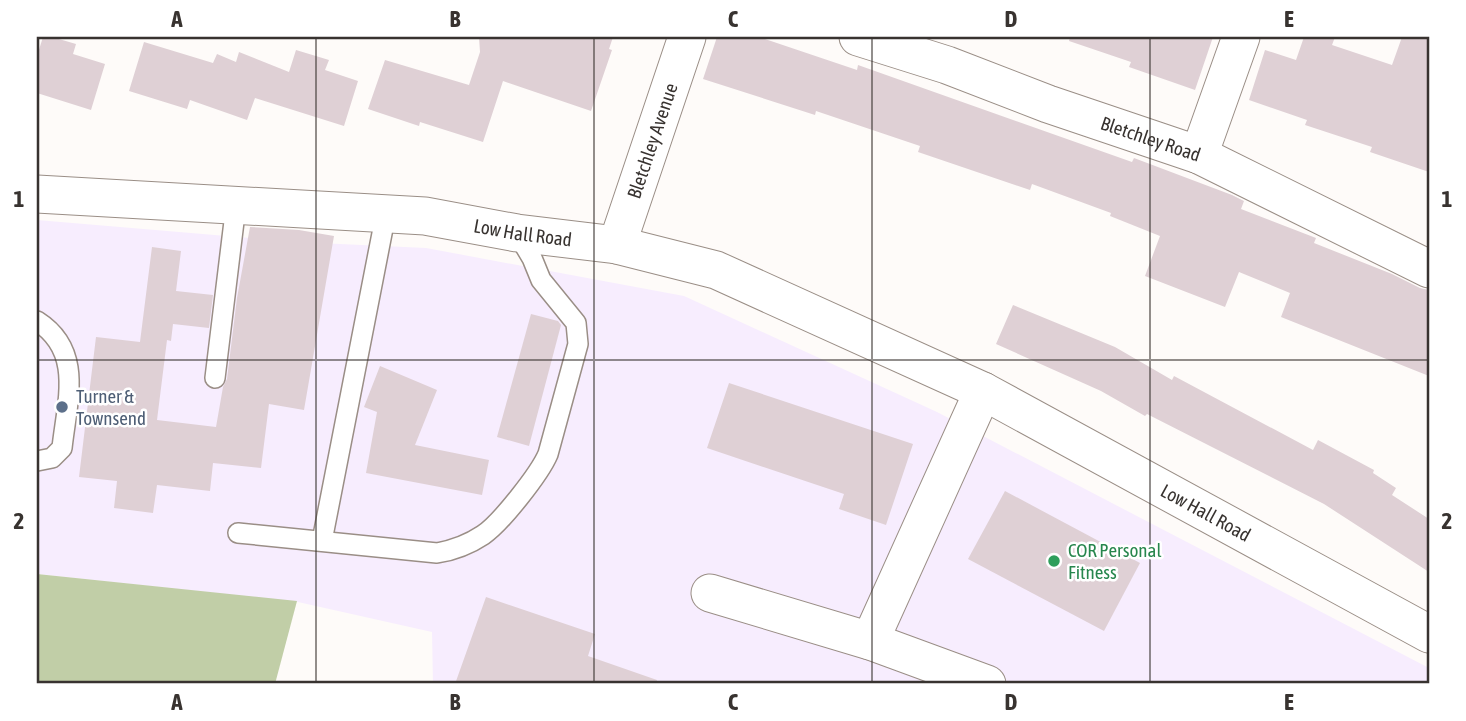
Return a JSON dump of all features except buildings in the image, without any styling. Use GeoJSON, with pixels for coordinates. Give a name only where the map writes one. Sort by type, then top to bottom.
{"type":"FeatureCollection","features":[{"type":"Feature","properties":{"kind":"street","name":"Bletchley Avenue"},"geometry":{"type":"LineString","coordinates":[[617,245],[687,37]]}},
{"type":"Feature","properties":{"kind":"street","name":"Bletchley Road"},"geometry":{"type":"LineString","coordinates":[[858,37],[953,51],[1048,104],[1199,155],[1429,270]]}},
{"type":"Feature","properties":{"kind":"street"},"geometry":{"type":"LineString","coordinates":[[1199,155],[1241,37]]}},
{"type":"Feature","properties":{"kind":"street","name":"Low Hall Road"},"geometry":{"type":"LineString","coordinates":[[37,194],[425,216],[517,233],[617,245],[716,270],[983,391],[1429,634]]}},
{"type":"Feature","properties":{"kind":"street"},"geometry":{"type":"LineString","coordinates":[[870,641],[983,391]]}},
{"type":"Feature","properties":{"kind":"street"},"geometry":{"type":"LineString","coordinates":[[710,593],[870,641],[987,684]]}},
{"type":"Feature","properties":{"kind":"lane"},"geometry":{"type":"LineString","coordinates":[[215,378],[236,205]]}},
{"type":"Feature","properties":{"kind":"lane"},"geometry":{"type":"LineString","coordinates":[[322,541],[386,214]]}},
{"type":"Feature","properties":{"kind":"lane"},"geometry":{"type":"LineString","coordinates":[[238,533],[438,553],[460,548],[486,534],[541,471],[578,344],[576,323],[541,280],[517,233]]}},
{"type":"Feature","properties":{"kind":"lane"},"geometry":{"type":"LineString","coordinates":[[37,321],[51,330],[65,352],[70,371],[62,448],[51,458],[37,461]]}},
{"type":"Feature","properties":{"kind":"shaded area"},"geometry":{"type":"Polygon","coordinates":[[[37,220],[297,242],[426,248],[684,296],[937,412],[1429,668],[1429,684],[433,684],[432,632],[298,602],[37,574],[37,220]]]}},
{"type":"Feature","properties":{"kind":"green space"},"geometry":{"type":"Polygon","coordinates":[[[37,574],[297,601],[275,684],[37,684],[37,574]]]}},
{"type":"Feature","properties":{"kind":"place","name":"Turner & Townsend"},"geometry":{"type":"Point","coordinates":[62,407]}},
{"type":"Feature","properties":{"kind":"place","name":"COR Personal Fitness"},"geometry":{"type":"Point","coordinates":[1054,561]}}]}
